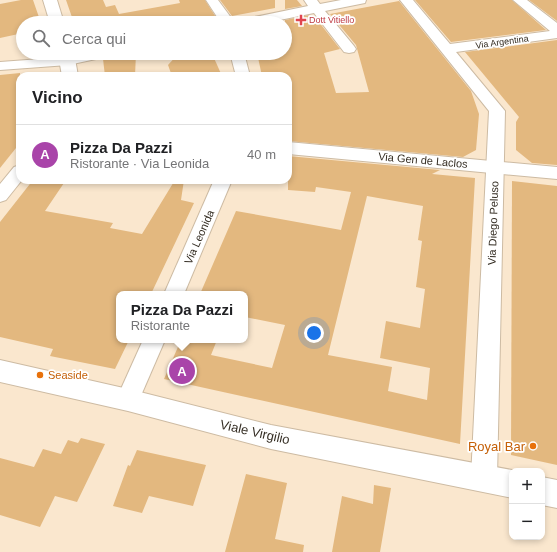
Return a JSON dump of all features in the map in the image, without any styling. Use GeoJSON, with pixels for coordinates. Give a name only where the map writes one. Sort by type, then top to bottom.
{"type":"FeatureCollection","features":[{"type":"Feature","properties":{"kind":"main road"},"geometry":{"type":"LineString","coordinates":[[50,0],[55,16]]}},
{"type":"Feature","properties":{"kind":"main road","name":"Via Gen de Laclos"},"geometry":{"type":"LineString","coordinates":[[292,148],[557,173]]}},
{"type":"Feature","properties":{"kind":"main road","name":"Viale Virgilio"},"geometry":{"type":"LineString","coordinates":[[0,371],[128,400],[271,437],[509,483]]}},
{"type":"Feature","properties":{"kind":"main road"},"geometry":{"type":"LineString","coordinates":[[545,492],[557,494]]}},
{"type":"Feature","properties":{"kind":"street"},"geometry":{"type":"LineString","coordinates":[[212,0],[223,16]]}},
{"type":"Feature","properties":{"kind":"street"},"geometry":{"type":"LineString","coordinates":[[270,16],[313,4],[360,0]]}},
{"type":"Feature","properties":{"kind":"street","name":"Via Diego Peluso"},"geometry":{"type":"LineString","coordinates":[[406,0],[497,111],[484,478]]}},
{"type":"Feature","properties":{"kind":"street"},"geometry":{"type":"LineString","coordinates":[[519,0],[557,30]]}},
{"type":"Feature","properties":{"kind":"street"},"geometry":{"type":"LineString","coordinates":[[313,4],[349,49]]}},
{"type":"Feature","properties":{"kind":"street","name":"Via Argentina"},"geometry":{"type":"LineString","coordinates":[[447,49],[557,34]]}},
{"type":"Feature","properties":{"kind":"street"},"geometry":{"type":"LineString","coordinates":[[0,66],[68,63],[79,60]]}},
{"type":"Feature","properties":{"kind":"street"},"geometry":{"type":"LineString","coordinates":[[239,60],[242,72]]}},
{"type":"Feature","properties":{"kind":"street"},"geometry":{"type":"LineString","coordinates":[[0,196],[16,176]]}},
{"type":"Feature","properties":{"kind":"street","name":"Via Leonida"},"geometry":{"type":"LineString","coordinates":[[175,291],[221,184]]}},
{"type":"Feature","properties":{"kind":"street"},"geometry":{"type":"LineString","coordinates":[[128,400],[153,343]]}},
{"type":"Feature","properties":{"kind":"building"},"geometry":{"type":"Polygon","coordinates":[[[21,0],[33,0],[39,16],[16,16],[16,35],[0,38],[0,4],[21,0]]]}},
{"type":"Feature","properties":{"kind":"building"},"geometry":{"type":"Polygon","coordinates":[[[66,0],[103,0],[106,7],[115,5],[119,14],[180,3],[179,0],[205,0],[215,16],[72,16],[66,0]]]}},
{"type":"Feature","properties":{"kind":"building"},"geometry":{"type":"Polygon","coordinates":[[[220,0],[275,0],[275,8],[232,16],[220,0]]]}},
{"type":"Feature","properties":{"kind":"building"},"geometry":{"type":"Polygon","coordinates":[[[285,0],[297,0],[302,6],[285,9],[285,0]]]}},
{"type":"Feature","properties":{"kind":"building"},"geometry":{"type":"Polygon","coordinates":[[[415,0],[512,0],[546,30],[451,42],[415,0]]]}},
{"type":"Feature","properties":{"kind":"building"},"geometry":{"type":"Polygon","coordinates":[[[529,0],[557,0],[557,21],[529,0]]]}},
{"type":"Feature","properties":{"kind":"building"},"geometry":{"type":"Polygon","coordinates":[[[399,1],[471,91],[479,114],[476,150],[463,157],[292,141],[292,72],[261,72],[259,60],[292,60],[292,19],[309,15],[311,18],[315,17],[340,49],[324,53],[336,93],[369,92],[356,45],[330,14],[399,1]]]}},
{"type":"Feature","properties":{"kind":"building"},"geometry":{"type":"Polygon","coordinates":[[[557,40],[557,165],[532,163],[516,150],[516,122],[519,117],[465,52],[557,40]]]}},
{"type":"Feature","properties":{"kind":"building"},"geometry":{"type":"Polygon","coordinates":[[[103,60],[136,60],[135,72],[105,72],[103,60]]]}},
{"type":"Feature","properties":{"kind":"building"},"geometry":{"type":"Polygon","coordinates":[[[173,60],[215,60],[220,72],[171,72],[168,65],[173,60]]]}},
{"type":"Feature","properties":{"kind":"building"},"geometry":{"type":"Polygon","coordinates":[[[16,73],[16,148],[0,168],[0,75],[16,73]]]}},
{"type":"Feature","properties":{"kind":"building"},"geometry":{"type":"Polygon","coordinates":[[[292,156],[440,170],[432,174],[475,178],[460,444],[164,379],[180,343],[216,343],[211,355],[272,368],[285,325],[248,318],[248,291],[201,291],[236,211],[341,230],[351,192],[316,187],[315,192],[288,190],[288,184],[292,184],[292,156]],[[367,196],[328,355],[392,367],[388,391],[427,400],[430,368],[380,358],[386,321],[420,328],[425,289],[416,287],[422,241],[418,240],[423,206],[367,196]]]}},
{"type":"Feature","properties":{"kind":"building"},"geometry":{"type":"Polygon","coordinates":[[[512,181],[557,186],[557,465],[511,455],[512,181]]]}},
{"type":"Feature","properties":{"kind":"building"},"geometry":{"type":"Polygon","coordinates":[[[30,184],[63,184],[45,211],[113,223],[110,228],[142,234],[173,184],[183,184],[181,200],[194,203],[152,291],[116,291],[116,343],[128,343],[115,369],[50,356],[53,349],[0,337],[0,222],[30,184]]]}},
{"type":"Feature","properties":{"kind":"building"},"geometry":{"type":"Polygon","coordinates":[[[81,438],[105,444],[77,502],[55,496],[40,527],[0,515],[0,458],[34,467],[43,449],[61,454],[68,440],[78,443],[81,438]]]}},
{"type":"Feature","properties":{"kind":"building"},"geometry":{"type":"Polygon","coordinates":[[[137,450],[206,465],[193,506],[149,496],[142,513],[113,506],[128,465],[130,466],[137,450]]]}},
{"type":"Feature","properties":{"kind":"building"},"geometry":{"type":"Polygon","coordinates":[[[246,474],[287,483],[275,539],[304,545],[303,552],[225,552],[246,474]]]}},
{"type":"Feature","properties":{"kind":"building"},"geometry":{"type":"Polygon","coordinates":[[[374,485],[391,488],[380,552],[332,552],[342,496],[373,504],[374,485]]]}},
{"type":"Feature","properties":{"kind":"place","name":"Dott Vitiello"},"geometry":{"type":"Point","coordinates":[301,20]}},
{"type":"Feature","properties":{"kind":"place","name":"Pizza Da Pazzi"},"geometry":{"type":"Point","coordinates":[182,371]}},
{"type":"Feature","properties":{"kind":"place","name":"Seaside"},"geometry":{"type":"Point","coordinates":[40,375]}},
{"type":"Feature","properties":{"kind":"place","name":"Royal Bar"},"geometry":{"type":"Point","coordinates":[533,446]}}]}
